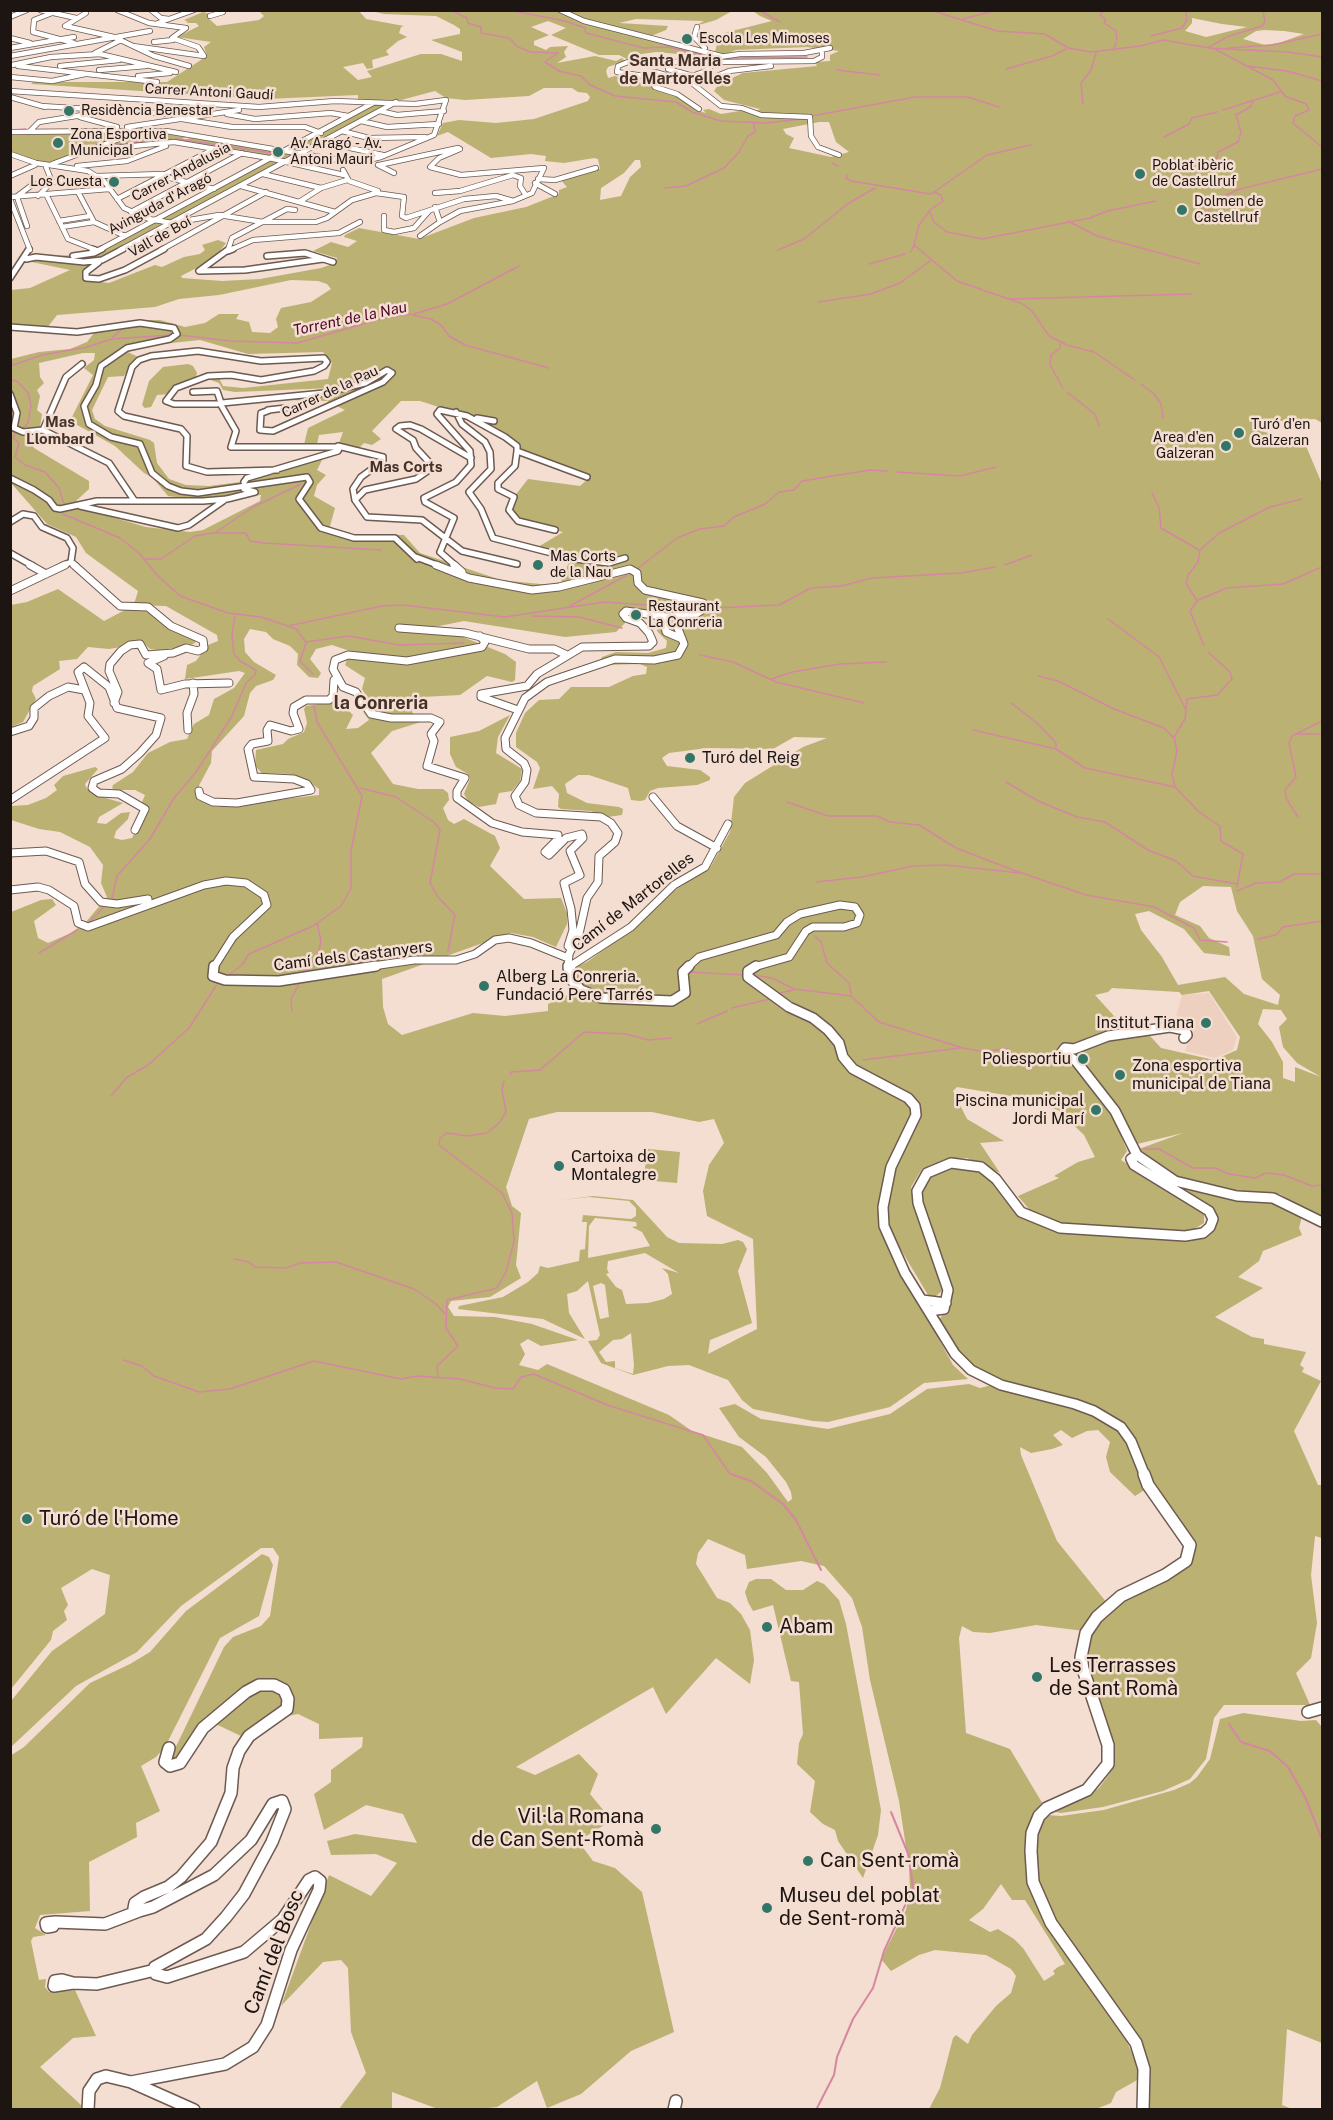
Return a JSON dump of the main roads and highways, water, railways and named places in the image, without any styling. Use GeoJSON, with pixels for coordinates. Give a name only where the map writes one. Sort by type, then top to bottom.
{"type":"FeatureCollection","features":[{"type":"Feature","properties":{"kind":"waterway"},"geometry":{"type":"LineString","coordinates":[[451,10],[467,18],[468,23],[481,27],[481,33],[509,38],[518,47],[531,52],[558,53],[545,62],[559,71],[581,76],[590,85],[615,96],[676,102],[692,112],[721,121],[766,123],[801,119]]}},
{"type":"Feature","properties":{"kind":"waterway"},"geometry":{"type":"LineString","coordinates":[[490,10],[512,11]]}},
{"type":"Feature","properties":{"kind":"waterway"},"geometry":{"type":"LineString","coordinates":[[517,11],[534,10]]}},
{"type":"Feature","properties":{"kind":"waterway"},"geometry":{"type":"LineString","coordinates":[[759,10],[780,22]]}},
{"type":"Feature","properties":{"kind":"waterway"},"geometry":{"type":"LineString","coordinates":[[930,10],[997,31],[1045,34],[1068,48],[1091,52],[1114,49]]}},
{"type":"Feature","properties":{"kind":"waterway"},"geometry":{"type":"LineString","coordinates":[[963,19],[997,10]]}},
{"type":"Feature","properties":{"kind":"waterway"},"geometry":{"type":"LineString","coordinates":[[1104,10],[1100,15],[1106,20],[1104,23],[1116,31],[1117,40]]}},
{"type":"Feature","properties":{"kind":"waterway"},"geometry":{"type":"LineString","coordinates":[[1151,36],[1182,28],[1187,20],[1185,10]]}},
{"type":"Feature","properties":{"kind":"waterway"},"geometry":{"type":"LineString","coordinates":[[514,11],[565,21],[585,28],[586,33],[644,48],[668,47],[712,57]]}},
{"type":"Feature","properties":{"kind":"waterway"},"geometry":{"type":"LineString","coordinates":[[1209,47],[1229,36],[1262,26],[1265,22],[1263,11]]}},
{"type":"Feature","properties":{"kind":"waterway"},"geometry":{"type":"LineString","coordinates":[[1229,48],[1272,45],[1322,34]]}},
{"type":"Feature","properties":{"kind":"waterway"},"geometry":{"type":"LineString","coordinates":[[1114,49],[1163,40],[1209,48],[1288,52],[1322,57]]}},
{"type":"Feature","properties":{"kind":"waterway"},"geometry":{"type":"LineString","coordinates":[[1114,49],[1116,42]]}},
{"type":"Feature","properties":{"kind":"waterway"},"geometry":{"type":"LineString","coordinates":[[1006,69],[1052,56],[1066,49]]}},
{"type":"Feature","properties":{"kind":"waterway"},"geometry":{"type":"LineString","coordinates":[[1215,49],[1273,80],[1285,96],[1306,104],[1309,110],[1295,116],[1293,123],[1322,147]]}},
{"type":"Feature","properties":{"kind":"waterway"},"geometry":{"type":"LineString","coordinates":[[1083,104],[1081,83],[1091,70],[1096,53]]}},
{"type":"Feature","properties":{"kind":"waterway"},"geometry":{"type":"LineString","coordinates":[[728,58],[807,57]]}},
{"type":"Feature","properties":{"kind":"waterway"},"geometry":{"type":"LineString","coordinates":[[1247,66],[1287,71],[1322,81]]}},
{"type":"Feature","properties":{"kind":"waterway"},"geometry":{"type":"LineString","coordinates":[[837,70],[880,75]]}},
{"type":"Feature","properties":{"kind":"waterway"},"geometry":{"type":"LineString","coordinates":[[1223,110],[1280,92]]}},
{"type":"Feature","properties":{"kind":"waterway"},"geometry":{"type":"LineString","coordinates":[[811,116],[915,97],[968,97],[999,107]]}},
{"type":"Feature","properties":{"kind":"waterway"},"geometry":{"type":"LineString","coordinates":[[1193,164],[1217,158],[1218,152],[1238,142],[1241,133],[1236,115],[1250,107],[1253,102]]}},
{"type":"Feature","properties":{"kind":"waterway"},"geometry":{"type":"LineString","coordinates":[[1164,137],[1189,124],[1192,118],[1217,112]]}},
{"type":"Feature","properties":{"kind":"waterway"},"geometry":{"type":"LineString","coordinates":[[754,124],[755,131]]}},
{"type":"Feature","properties":{"kind":"waterway"},"geometry":{"type":"LineString","coordinates":[[10,130],[26,129]]}},
{"type":"Feature","properties":{"kind":"waterway"},"geometry":{"type":"LineString","coordinates":[[664,188],[686,186],[724,168],[739,152],[748,136],[755,132]]}},
{"type":"Feature","properties":{"kind":"waterway"},"geometry":{"type":"LineString","coordinates":[[109,145],[178,139],[272,153]]}},
{"type":"Feature","properties":{"kind":"waterway"},"geometry":{"type":"LineString","coordinates":[[847,175],[846,178],[851,181],[931,194],[987,155],[1031,145]]}},
{"type":"Feature","properties":{"kind":"waterway"},"geometry":{"type":"LineString","coordinates":[[1322,153],[1322,159]]}},
{"type":"Feature","properties":{"kind":"waterway"},"geometry":{"type":"LineString","coordinates":[[832,163],[838,166]]}},
{"type":"Feature","properties":{"kind":"waterway"},"geometry":{"type":"LineString","coordinates":[[1218,223],[1208,212],[1210,204],[1216,199],[1240,189],[1322,169]]}},
{"type":"Feature","properties":{"kind":"waterway"},"geometry":{"type":"LineString","coordinates":[[778,250],[804,239],[849,203],[875,188]]}},
{"type":"Feature","properties":{"kind":"waterway"},"geometry":{"type":"LineString","coordinates":[[914,245],[919,225],[930,210],[943,201],[941,195],[934,192]]}},
{"type":"Feature","properties":{"kind":"waterway"},"geometry":{"type":"LineString","coordinates":[[1070,222],[1090,218],[1107,211],[1156,201]]}},
{"type":"Feature","properties":{"kind":"waterway"},"geometry":{"type":"LineString","coordinates":[[930,212],[934,222],[947,232],[982,239],[1070,222]]}},
{"type":"Feature","properties":{"kind":"waterway"},"geometry":{"type":"LineString","coordinates":[[1070,222],[1097,236],[1200,264]]}},
{"type":"Feature","properties":{"kind":"waterway"},"geometry":{"type":"LineString","coordinates":[[911,252],[914,245]]}},
{"type":"Feature","properties":{"kind":"waterway"},"geometry":{"type":"LineString","coordinates":[[914,245],[957,281],[1023,304],[1032,311],[1049,336],[1067,345],[1094,352],[1135,380]]}},
{"type":"Feature","properties":{"kind":"waterway"},"geometry":{"type":"LineString","coordinates":[[869,264],[905,254]]}},
{"type":"Feature","properties":{"kind":"waterway"},"geometry":{"type":"LineString","coordinates":[[818,302],[871,294],[900,283],[930,261]]}},
{"type":"Feature","properties":{"kind":"waterway"},"geometry":{"type":"LineString","coordinates":[[414,314],[447,304],[519,266]]}},
{"type":"Feature","properties":{"kind":"waterway"},"geometry":{"type":"LineString","coordinates":[[1010,299],[1192,294]]}},
{"type":"Feature","properties":{"kind":"waterway","name":"Torrent de la Nau"},"geometry":{"type":"LineString","coordinates":[[179,335],[230,341],[297,343],[384,318],[409,314],[431,319],[441,325],[449,336],[465,345],[549,368]]}},
{"type":"Feature","properties":{"kind":"waterway"},"geometry":{"type":"LineString","coordinates":[[113,337],[122,329],[140,326]]}},
{"type":"Feature","properties":{"kind":"waterway","name":"Torrent de la Nau"},"geometry":{"type":"LineString","coordinates":[[10,366],[42,355],[87,347],[112,339],[171,335]]}},
{"type":"Feature","properties":{"kind":"waterway"},"geometry":{"type":"LineString","coordinates":[[1060,344],[1060,348],[1051,355],[1050,365],[1063,388]]}},
{"type":"Feature","properties":{"kind":"waterway"},"geometry":{"type":"LineString","coordinates":[[10,379],[18,382],[28,393],[31,405],[28,423],[22,429]]}},
{"type":"Feature","properties":{"kind":"waterway"},"geometry":{"type":"LineString","coordinates":[[1141,384],[1154,394],[1161,404],[1163,418]]}},
{"type":"Feature","properties":{"kind":"waterway"},"geometry":{"type":"LineString","coordinates":[[1067,392],[1095,414],[1099,426]]}},
{"type":"Feature","properties":{"kind":"waterway"},"geometry":{"type":"LineString","coordinates":[[15,434],[13,438],[19,443],[15,457],[25,465],[45,472],[59,488],[64,504]]}},
{"type":"Feature","properties":{"kind":"waterway"},"geometry":{"type":"LineString","coordinates":[[897,472],[960,476],[996,467]]}},
{"type":"Feature","properties":{"kind":"waterway"},"geometry":{"type":"LineString","coordinates":[[637,569],[677,538],[700,529],[724,526],[734,517],[765,504],[779,492],[794,490],[802,481],[870,470],[887,471]]}},
{"type":"Feature","properties":{"kind":"waterway"},"geometry":{"type":"LineString","coordinates":[[216,532],[253,507],[301,484]]}},
{"type":"Feature","properties":{"kind":"waterway"},"geometry":{"type":"LineString","coordinates":[[1152,493],[1159,508],[1161,528],[1199,550]]}},
{"type":"Feature","properties":{"kind":"waterway"},"geometry":{"type":"LineString","coordinates":[[1204,646],[1190,611],[1197,601],[1186,583],[1188,575],[1198,562],[1200,550],[1219,533],[1270,507],[1302,499]]}},
{"type":"Feature","properties":{"kind":"waterway"},"geometry":{"type":"LineString","coordinates":[[63,514],[120,538],[139,553],[158,576],[180,596],[228,613],[261,617],[288,626],[382,606],[403,605],[505,617],[604,602],[691,608]]}},
{"type":"Feature","properties":{"kind":"waterway"},"geometry":{"type":"LineString","coordinates":[[144,559],[161,559],[195,536],[213,533],[246,533],[250,541],[264,543],[381,550]]}},
{"type":"Feature","properties":{"kind":"waterway"},"geometry":{"type":"LineString","coordinates":[[1005,565],[1032,555]]}},
{"type":"Feature","properties":{"kind":"waterway"},"geometry":{"type":"LineString","coordinates":[[716,608],[779,605],[811,588],[841,586],[872,578],[961,573],[995,567]]}},
{"type":"Feature","properties":{"kind":"waterway"},"geometry":{"type":"LineString","coordinates":[[1198,600],[1227,588],[1283,584],[1322,567]]}},
{"type":"Feature","properties":{"kind":"waterway"},"geometry":{"type":"LineString","coordinates":[[570,606],[627,575]]}},
{"type":"Feature","properties":{"kind":"waterway"},"geometry":{"type":"LineString","coordinates":[[112,899],[117,876],[150,839],[174,798],[196,772],[232,716],[246,683],[255,675],[256,670],[240,661],[234,654],[232,635],[235,615]]}},
{"type":"Feature","properties":{"kind":"waterway"},"geometry":{"type":"LineString","coordinates":[[532,616],[579,617],[622,628]]}},
{"type":"Feature","properties":{"kind":"waterway"},"geometry":{"type":"LineString","coordinates":[[1108,619],[1159,657],[1185,708]]}},
{"type":"Feature","properties":{"kind":"waterway"},"geometry":{"type":"LineString","coordinates":[[290,627],[296,629],[306,642],[349,636],[399,645],[464,643]]}},
{"type":"Feature","properties":{"kind":"waterway"},"geometry":{"type":"LineString","coordinates":[[306,643],[300,661],[313,674]]}},
{"type":"Feature","properties":{"kind":"waterway"},"geometry":{"type":"LineString","coordinates":[[1175,787],[1172,774],[1177,751],[1174,737],[1185,719],[1187,699],[1217,695],[1232,679],[1230,672],[1208,652]]}},
{"type":"Feature","properties":{"kind":"waterway"},"geometry":{"type":"LineString","coordinates":[[700,655],[733,662],[776,682],[864,703]]}},
{"type":"Feature","properties":{"kind":"waterway"},"geometry":{"type":"LineString","coordinates":[[772,679],[792,672],[840,664],[886,662]]}},
{"type":"Feature","properties":{"kind":"waterway"},"geometry":{"type":"LineString","coordinates":[[1038,676],[1058,681],[1114,709],[1164,728],[1173,737]]}},
{"type":"Feature","properties":{"kind":"waterway"},"geometry":{"type":"LineString","coordinates":[[1011,703],[1037,723],[1056,743],[1056,749]]}},
{"type":"Feature","properties":{"kind":"waterway"},"geometry":{"type":"LineString","coordinates":[[314,706],[317,722],[362,796],[351,851],[351,888],[341,906],[317,923]]}},
{"type":"Feature","properties":{"kind":"waterway"},"geometry":{"type":"LineString","coordinates":[[1298,817],[1286,798],[1285,790],[1296,777],[1289,743],[1292,736],[1322,721]]}},
{"type":"Feature","properties":{"kind":"waterway"},"geometry":{"type":"LineString","coordinates":[[973,730],[1056,749]]}},
{"type":"Feature","properties":{"kind":"waterway"},"geometry":{"type":"LineString","coordinates":[[1297,734],[1322,734]]}},
{"type":"Feature","properties":{"kind":"waterway"},"geometry":{"type":"LineString","coordinates":[[1056,749],[1085,768],[1175,787]]}},
{"type":"Feature","properties":{"kind":"waterway"},"geometry":{"type":"LineString","coordinates":[[1006,782],[1038,801],[1077,817],[1105,822],[1148,850],[1176,861],[1193,876],[1237,884]]}},
{"type":"Feature","properties":{"kind":"waterway"},"geometry":{"type":"LineString","coordinates":[[1175,787],[1199,812],[1220,826],[1221,841],[1243,854],[1237,887]]}},
{"type":"Feature","properties":{"kind":"waterway"},"geometry":{"type":"LineString","coordinates":[[360,788],[396,797],[435,823],[440,830],[430,883],[438,897],[455,915],[448,951]]}},
{"type":"Feature","properties":{"kind":"waterway"},"geometry":{"type":"LineString","coordinates":[[787,802],[828,816],[877,816],[890,822],[919,825],[956,848],[1013,870],[1086,895],[1154,907],[1194,928],[1200,940],[1227,942]]}},
{"type":"Feature","properties":{"kind":"waterway"},"geometry":{"type":"LineString","coordinates":[[816,882],[862,877],[913,866],[945,865],[1020,873]]}},
{"type":"Feature","properties":{"kind":"waterway"},"geometry":{"type":"LineString","coordinates":[[1237,891],[1256,883],[1280,882],[1294,874],[1322,874]]}},
{"type":"Feature","properties":{"kind":"waterway"},"geometry":{"type":"LineString","coordinates":[[88,923],[104,907]]}},
{"type":"Feature","properties":{"kind":"waterway"},"geometry":{"type":"LineString","coordinates":[[1258,939],[1276,935],[1283,927],[1322,921]]}},
{"type":"Feature","properties":{"kind":"waterway"},"geometry":{"type":"LineString","coordinates":[[228,976],[242,965],[249,954],[317,923]]}},
{"type":"Feature","properties":{"kind":"waterway"},"geometry":{"type":"LineString","coordinates":[[302,973],[318,955],[321,941],[317,923]]}},
{"type":"Feature","properties":{"kind":"waterway"},"geometry":{"type":"LineString","coordinates":[[39,953],[77,930]]}},
{"type":"Feature","properties":{"kind":"waterway"},"geometry":{"type":"LineString","coordinates":[[815,936],[821,942],[827,963],[849,983],[851,994]]}},
{"type":"Feature","properties":{"kind":"waterway"},"geometry":{"type":"LineString","coordinates":[[691,972],[743,975]]}},
{"type":"Feature","properties":{"kind":"waterway"},"geometry":{"type":"LineString","coordinates":[[754,975],[772,978],[794,989],[851,996],[879,1022],[963,1048],[979,1051],[1008,1049]]}},
{"type":"Feature","properties":{"kind":"waterway"},"geometry":{"type":"LineString","coordinates":[[292,1011],[291,999],[299,984]]}},
{"type":"Feature","properties":{"kind":"waterway"},"geometry":{"type":"LineString","coordinates":[[111,1096],[126,1078],[148,1065],[189,1028],[216,986]]}},
{"type":"Feature","properties":{"kind":"waterway"},"geometry":{"type":"LineString","coordinates":[[780,993],[793,990]]}},
{"type":"Feature","properties":{"kind":"waterway"},"geometry":{"type":"LineString","coordinates":[[732,1008],[770,999]]}},
{"type":"Feature","properties":{"kind":"waterway"},"geometry":{"type":"LineString","coordinates":[[697,1024],[727,1011]]}},
{"type":"Feature","properties":{"kind":"waterway"},"geometry":{"type":"LineString","coordinates":[[510,1075],[511,1072],[540,1070],[584,1032],[626,1034],[648,1040],[671,1038]]}},
{"type":"Feature","properties":{"kind":"waterway"},"geometry":{"type":"LineString","coordinates":[[863,1060],[960,1048]]}},
{"type":"Feature","properties":{"kind":"waterway"},"geometry":{"type":"LineString","coordinates":[[438,1377],[437,1366],[458,1346],[446,1328],[447,1300],[497,1288],[506,1272],[514,1241],[512,1213],[502,1193],[439,1145],[440,1138],[447,1133],[467,1136],[487,1133],[500,1122],[506,1112],[502,1090],[504,1081]]}},
{"type":"Feature","properties":{"kind":"waterway"},"geometry":{"type":"LineString","coordinates":[[1143,1149],[1159,1149],[1193,1168],[1215,1168],[1229,1174],[1255,1178],[1266,1173],[1284,1175],[1312,1186],[1322,1185]]}},
{"type":"Feature","properties":{"kind":"waterway"},"geometry":{"type":"LineString","coordinates":[[234,1259],[249,1262],[255,1267],[286,1268],[300,1263],[336,1262],[414,1289],[436,1304],[445,1314]]}},
{"type":"Feature","properties":{"kind":"waterway"},"geometry":{"type":"LineString","coordinates":[[123,1360],[142,1366],[154,1376],[199,1392],[230,1389],[314,1361],[401,1379],[417,1376],[460,1379],[495,1388],[513,1389],[521,1377],[534,1374],[607,1405],[703,1435],[730,1474],[736,1476]]}},
{"type":"Feature","properties":{"kind":"waterway"},"geometry":{"type":"LineString","coordinates":[[731,1474],[751,1481],[783,1504],[796,1520],[821,1570]]}},
{"type":"Feature","properties":{"kind":"waterway"},"geometry":{"type":"LineString","coordinates":[[1229,1724],[1241,1742],[1270,1751],[1288,1767],[1305,1797],[1322,1839]]}},
{"type":"Feature","properties":{"kind":"waterway"},"geometry":{"type":"LineString","coordinates":[[816,2110],[834,2075],[837,2057],[853,2019],[873,1988],[884,1951],[913,1888],[909,1856],[891,1812]]}},
{"type":"Feature","properties":{"kind":"place","name":"Escola Les Mimoses"},"geometry":{"type":"Point","coordinates":[687,39]}},
{"type":"Feature","properties":{"kind":"place","name":"Residència Benestar"},"geometry":{"type":"Point","coordinates":[69,111]}},
{"type":"Feature","properties":{"kind":"place","name":"Zona Esportiva Municipal"},"geometry":{"type":"Point","coordinates":[58,143]}},
{"type":"Feature","properties":{"kind":"place","name":"Av. Aragó - Av. Antoni Mauri"},"geometry":{"type":"Point","coordinates":[278,152]}},
{"type":"Feature","properties":{"kind":"place","name":"Poblat ibèric de Castellruf"},"geometry":{"type":"Point","coordinates":[1140,174]}},
{"type":"Feature","properties":{"kind":"place","name":"Los Cuesta"},"geometry":{"type":"Point","coordinates":[114,182]}},
{"type":"Feature","properties":{"kind":"place","name":"Dolmen de Castellruf"},"geometry":{"type":"Point","coordinates":[1182,210]}},
{"type":"Feature","properties":{"kind":"place","name":"Turó d'en Galzeran"},"geometry":{"type":"Point","coordinates":[1239,433]}},
{"type":"Feature","properties":{"kind":"place","name":"Area d'en Galzeran"},"geometry":{"type":"Point","coordinates":[1226,446]}},
{"type":"Feature","properties":{"kind":"place","name":"Mas Corts de la Nau"},"geometry":{"type":"Point","coordinates":[538,565]}},
{"type":"Feature","properties":{"kind":"place","name":"Restaurant La Conreria"},"geometry":{"type":"Point","coordinates":[636,615]}},
{"type":"Feature","properties":{"kind":"place","name":"Turó del Reig"},"geometry":{"type":"Point","coordinates":[690,758]}},
{"type":"Feature","properties":{"kind":"place","name":"Alberg La Conreria. Fundació Pere Tarrés"},"geometry":{"type":"Point","coordinates":[484,986]}},
{"type":"Feature","properties":{"kind":"place","name":"Institut Tiana"},"geometry":{"type":"Point","coordinates":[1206,1023]}},
{"type":"Feature","properties":{"kind":"place","name":"Poliesportiu"},"geometry":{"type":"Point","coordinates":[1083,1059]}},
{"type":"Feature","properties":{"kind":"place","name":"Zona esportiva municipal de Tiana"},"geometry":{"type":"Point","coordinates":[1120,1075]}},
{"type":"Feature","properties":{"kind":"place","name":"Piscina municipal Jordi Marí"},"geometry":{"type":"Point","coordinates":[1096,1110]}},
{"type":"Feature","properties":{"kind":"place","name":"Cartoixa de Montalegre"},"geometry":{"type":"Point","coordinates":[559,1166]}},
{"type":"Feature","properties":{"kind":"place","name":"Turó de l'Home"},"geometry":{"type":"Point","coordinates":[27,1519]}},
{"type":"Feature","properties":{"kind":"place","name":"Abam"},"geometry":{"type":"Point","coordinates":[767,1627]}},
{"type":"Feature","properties":{"kind":"place","name":"Les Terrasses de Sant Romà"},"geometry":{"type":"Point","coordinates":[1037,1677]}},
{"type":"Feature","properties":{"kind":"place","name":"Vil·la Romana de Can Sent-Romà"},"geometry":{"type":"Point","coordinates":[656,1829]}},
{"type":"Feature","properties":{"kind":"place","name":"Can Sent-romà"},"geometry":{"type":"Point","coordinates":[808,1861]}},
{"type":"Feature","properties":{"kind":"place","name":"Museu del poblat de Sent-romà"},"geometry":{"type":"Point","coordinates":[767,1908]}},
{"type":"Feature","properties":{"kind":"district","name":"Santa Maria de Martorelles"},"geometry":{"type":"Point","coordinates":[675,70]}},
{"type":"Feature","properties":{"kind":"district","name":"Mas Llombard"},"geometry":{"type":"Point","coordinates":[60,430]}},
{"type":"Feature","properties":{"kind":"district","name":"Mas Corts"},"geometry":{"type":"Point","coordinates":[406,467]}},
{"type":"Feature","properties":{"kind":"district","name":"la Conreria"},"geometry":{"type":"Point","coordinates":[381,703]}}]}
